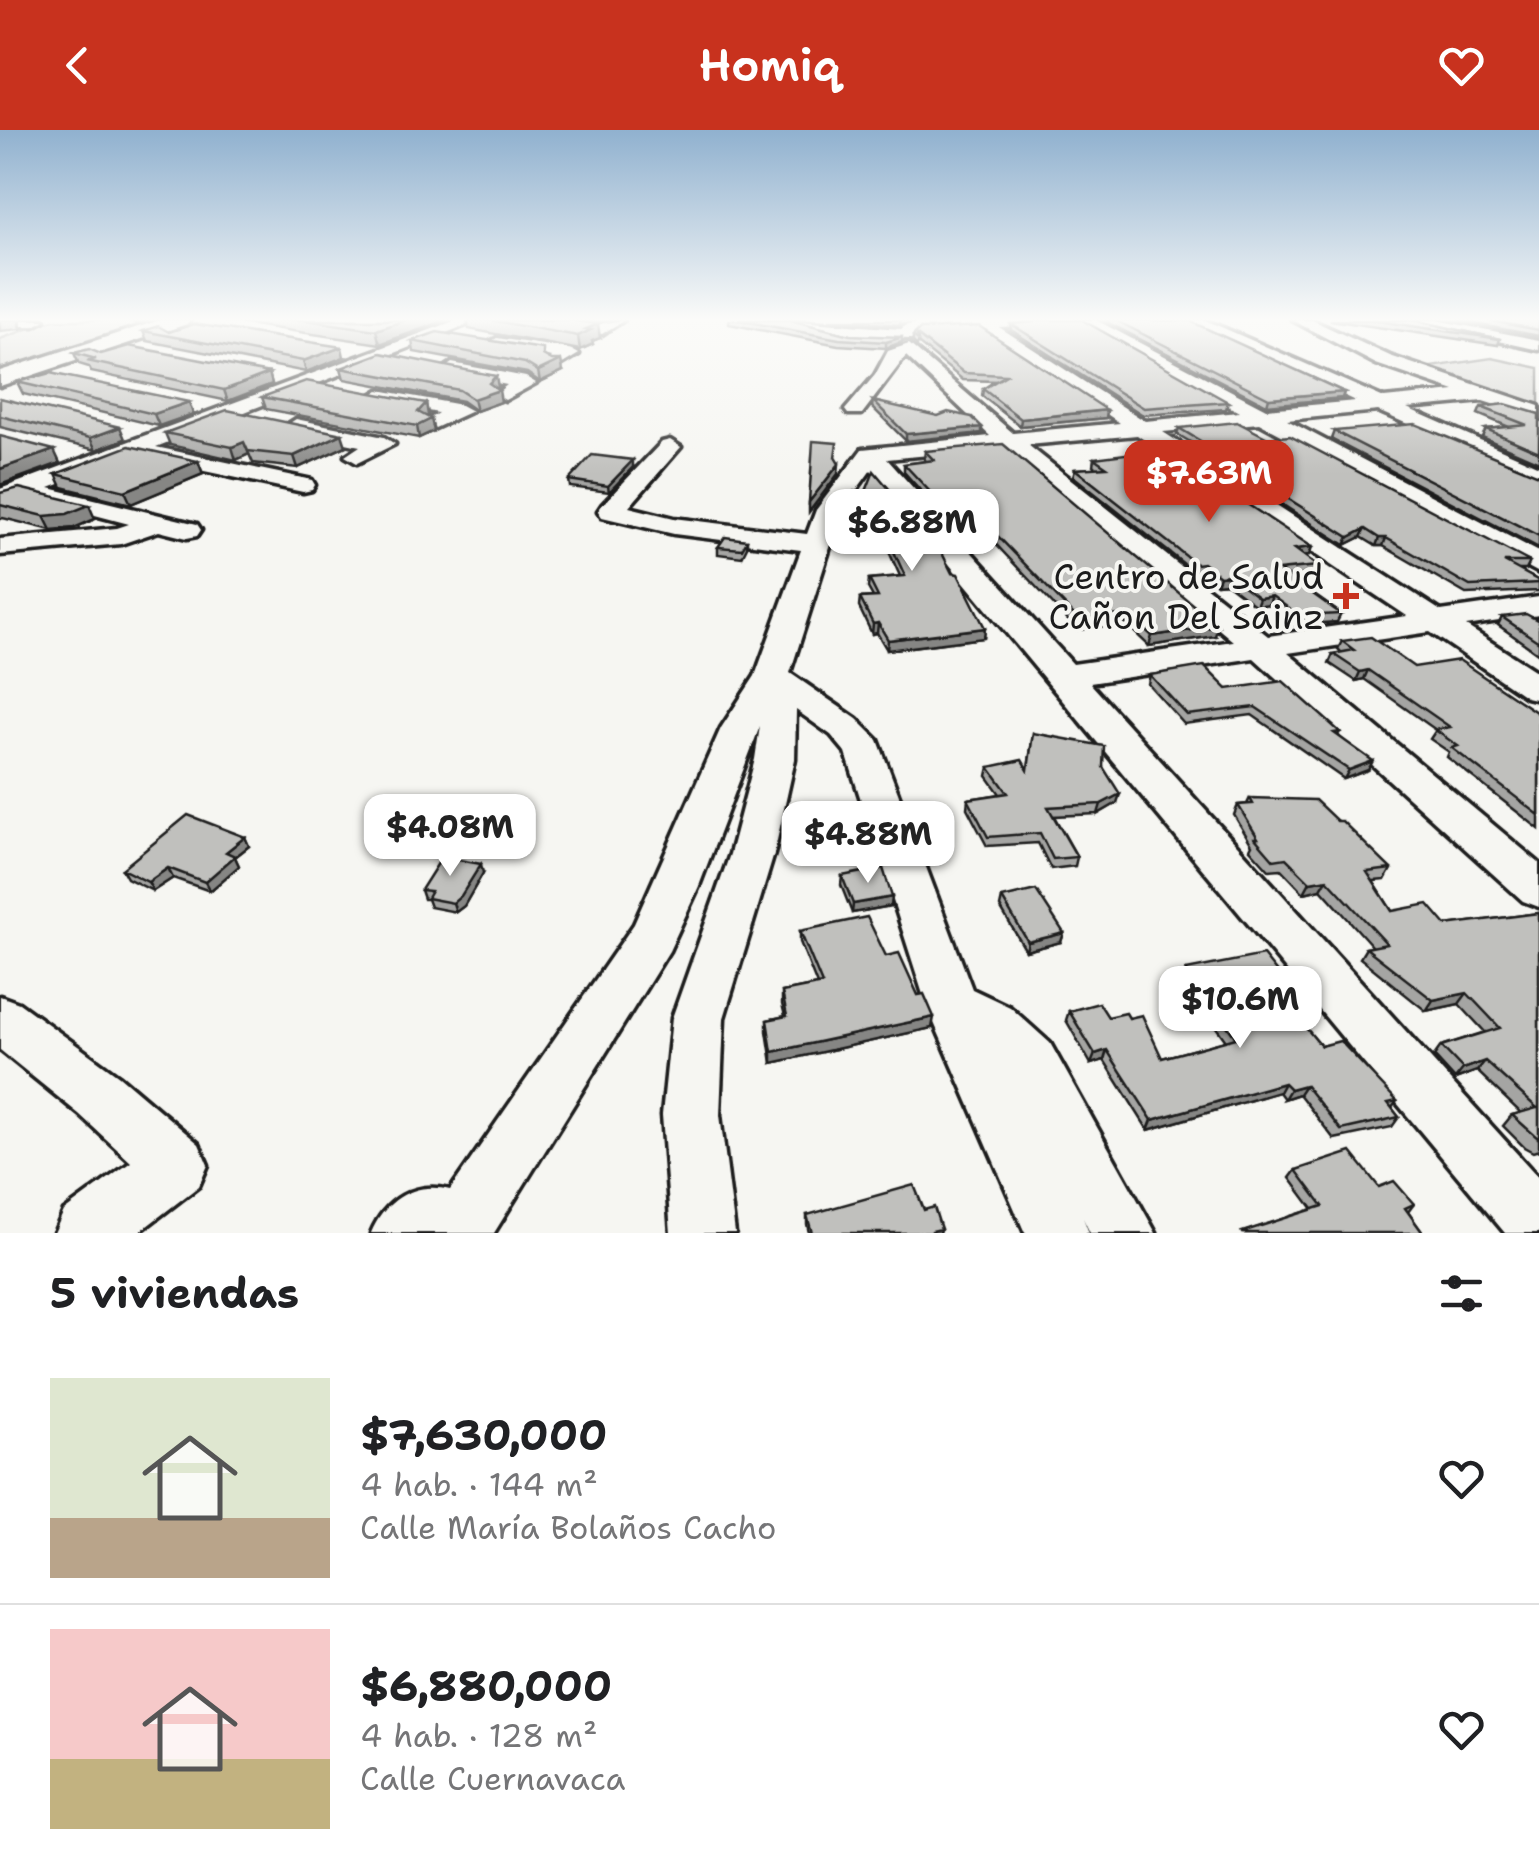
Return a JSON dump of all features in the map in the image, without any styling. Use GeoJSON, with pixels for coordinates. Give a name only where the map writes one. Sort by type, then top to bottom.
{"type":"FeatureCollection","features":[{"type":"Feature","properties":{"kind":"main road"},"geometry":{"type":"LineString","coordinates":[[9,382],[42,371]]}},
{"type":"Feature","properties":{"kind":"street"},"geometry":{"type":"LineString","coordinates":[[12,494],[96,462],[128,438],[160,436],[335,371]]}},
{"type":"Feature","properties":{"kind":"street"},"geometry":{"type":"LineString","coordinates":[[468,371],[526,383],[505,394]]}},
{"type":"Feature","properties":{"kind":"street"},"geometry":{"type":"LineString","coordinates":[[855,410],[886,371]]}},
{"type":"Feature","properties":{"kind":"street"},"geometry":{"type":"LineString","coordinates":[[944,371],[1005,438],[1262,648],[1539,889]]}},
{"type":"Feature","properties":{"kind":"street"},"geometry":{"type":"LineString","coordinates":[[1057,371],[1539,689]]}},
{"type":"Feature","properties":{"kind":"street"},"geometry":{"type":"LineString","coordinates":[[1180,371],[1539,564]]}},
{"type":"Feature","properties":{"kind":"street"},"geometry":{"type":"LineString","coordinates":[[1306,371],[1539,475]]}},
{"type":"Feature","properties":{"kind":"street"},"geometry":{"type":"LineString","coordinates":[[1418,371],[1539,413]]}},
{"type":"Feature","properties":{"kind":"street"},"geometry":{"type":"LineString","coordinates":[[9,382],[54,374],[73,378]]}},
{"type":"Feature","properties":{"kind":"street"},"geometry":{"type":"LineString","coordinates":[[276,376],[461,411],[435,422]]}},
{"type":"Feature","properties":{"kind":"street"},"geometry":{"type":"LineString","coordinates":[[441,1230],[652,937],[740,728],[772,676],[830,510],[870,454],[1488,394]]}},
{"type":"Feature","properties":{"kind":"street"},"geometry":{"type":"LineString","coordinates":[[196,405],[384,444],[357,456]]}},
{"type":"Feature","properties":{"kind":"street"},"geometry":{"type":"LineString","coordinates":[[128,438],[302,485]]}},
{"type":"Feature","properties":{"kind":"street"},"geometry":{"type":"LineString","coordinates":[[670,447],[610,511],[674,526],[818,544]]}},
{"type":"Feature","properties":{"kind":"street"},"geometry":{"type":"LineString","coordinates":[[55,450],[96,462]]}},
{"type":"Feature","properties":{"kind":"street"},"geometry":{"type":"LineString","coordinates":[[870,454],[1539,1225]]}},
{"type":"Feature","properties":{"kind":"street"},"geometry":{"type":"LineString","coordinates":[[12,494],[187,530]]}},
{"type":"Feature","properties":{"kind":"street"},"geometry":{"type":"LineString","coordinates":[[0,547],[120,536],[157,523]]}},
{"type":"Feature","properties":{"kind":"street"},"geometry":{"type":"LineString","coordinates":[[1064,676],[1539,606]]}},
{"type":"Feature","properties":{"kind":"street"},"geometry":{"type":"LineString","coordinates":[[772,676],[844,727],[864,749],[952,1004],[1057,1233]]}},
{"type":"Feature","properties":{"kind":"street"},"geometry":{"type":"LineString","coordinates":[[703,1233],[691,1115],[698,1018],[752,854],[775,759],[779,720],[772,676]]}},
{"type":"Feature","properties":{"kind":"street"},"geometry":{"type":"LineString","coordinates":[[952,1004],[991,1023],[1031,1061],[1124,1233]]}},
{"type":"Feature","properties":{"kind":"street"},"geometry":{"type":"LineString","coordinates":[[5,1031],[100,1095],[178,1164],[86,1233]]}},
{"type":"Feature","properties":{"kind":"shaded area"},"geometry":{"type":"Polygon","coordinates":[[[1433,371],[1539,371],[1539,406],[1487,393],[1433,371]]]}},
{"type":"Feature","properties":{"kind":"building"},"geometry":{"type":"Polygon","coordinates":[[[136,371],[269,373],[224,390],[136,371]]]}},
{"type":"Feature","properties":{"kind":"building"},"geometry":{"type":"Polygon","coordinates":[[[360,371],[473,371],[496,376],[489,383],[499,390],[473,399],[459,390],[360,371]]]}},
{"type":"Feature","properties":{"kind":"building"},"geometry":{"type":"Polygon","coordinates":[[[1048,371],[1107,410],[1021,419],[983,389],[1006,375],[964,373],[1048,371]]]}},
{"type":"Feature","properties":{"kind":"building"},"geometry":{"type":"Polygon","coordinates":[[[1086,371],[1174,371],[1228,402],[1144,408],[1086,371]]]}},
{"type":"Feature","properties":{"kind":"building"},"geometry":{"type":"Polygon","coordinates":[[[1217,371],[1299,371],[1344,392],[1269,398],[1217,371]]]}},
{"type":"Feature","properties":{"kind":"building"},"geometry":{"type":"Polygon","coordinates":[[[50,373],[189,402],[154,414],[17,382],[50,373]]]}},
{"type":"Feature","properties":{"kind":"building"},"geometry":{"type":"Polygon","coordinates":[[[306,381],[426,403],[418,412],[431,419],[417,426],[262,397],[306,381]]]}},
{"type":"Feature","properties":{"kind":"building"},"geometry":{"type":"Polygon","coordinates":[[[0,398],[120,427],[90,438],[0,416],[0,398]]]}},
{"type":"Feature","properties":{"kind":"building"},"geometry":{"type":"Polygon","coordinates":[[[873,401],[938,416],[948,412],[972,417],[982,427],[906,434],[873,401]]]}},
{"type":"Feature","properties":{"kind":"building"},"geometry":{"type":"Polygon","coordinates":[[[1505,404],[1539,414],[1539,452],[1486,429],[1527,425],[1481,407],[1505,404]]]}},
{"type":"Feature","properties":{"kind":"building"},"geometry":{"type":"Polygon","coordinates":[[[227,410],[342,434],[294,456],[248,451],[244,442],[232,447],[165,433],[227,410]]]}},
{"type":"Feature","properties":{"kind":"building"},"geometry":{"type":"Polygon","coordinates":[[[1237,422],[1268,438],[1290,436],[1530,562],[1504,562],[1539,583],[1470,586],[1365,529],[1349,537],[1179,428],[1237,422]]]}},
{"type":"Feature","properties":{"kind":"building"},"geometry":{"type":"Polygon","coordinates":[[[1415,424],[1539,475],[1539,536],[1334,431],[1415,424]]]}},
{"type":"Feature","properties":{"kind":"building"},"geometry":{"type":"Polygon","coordinates":[[[0,436],[54,450],[0,469],[0,436]]]}},
{"type":"Feature","properties":{"kind":"building"},"geometry":{"type":"Polygon","coordinates":[[[813,441],[837,443],[835,457],[839,464],[809,502],[813,441]]]}},
{"type":"Feature","properties":{"kind":"building"},"geometry":{"type":"Polygon","coordinates":[[[1003,444],[1218,626],[1152,636],[1128,614],[1079,620],[987,525],[968,510],[949,512],[904,464],[934,460],[925,451],[1003,444]]]}},
{"type":"Feature","properties":{"kind":"building"},"geometry":{"type":"Polygon","coordinates":[[[129,446],[198,461],[125,491],[56,474],[129,446]]]}},
{"type":"Feature","properties":{"kind":"building"},"geometry":{"type":"Polygon","coordinates":[[[1164,449],[1312,547],[1295,549],[1318,566],[1279,570],[1341,614],[1299,616],[1272,596],[1259,598],[1229,575],[1220,576],[1203,563],[1196,564],[1075,469],[1107,467],[1094,458],[1164,449]]]}},
{"type":"Feature","properties":{"kind":"building"},"geometry":{"type":"Polygon","coordinates":[[[592,455],[633,460],[608,486],[569,480],[592,455]]]}},
{"type":"Feature","properties":{"kind":"building"},"geometry":{"type":"Polygon","coordinates":[[[874,471],[940,549],[952,573],[958,574],[985,628],[888,640],[878,623],[873,624],[860,598],[878,597],[869,579],[905,576],[887,536],[869,536],[861,515],[843,511],[854,492],[861,504],[874,471]]]}},
{"type":"Feature","properties":{"kind":"building"},"geometry":{"type":"Polygon","coordinates":[[[19,488],[89,505],[67,514],[44,516],[0,505],[0,493],[19,488]]]}},
{"type":"Feature","properties":{"kind":"building"},"geometry":{"type":"Polygon","coordinates":[[[725,537],[747,540],[742,549],[718,547],[725,537]]]}},
{"type":"Feature","properties":{"kind":"building"},"geometry":{"type":"Polygon","coordinates":[[[1526,614],[1539,621],[1539,642],[1502,617],[1526,614]]]}},
{"type":"Feature","properties":{"kind":"building"},"geometry":{"type":"Polygon","coordinates":[[[1371,637],[1414,667],[1459,660],[1539,714],[1539,815],[1452,748],[1458,746],[1435,730],[1450,727],[1368,670],[1360,672],[1333,654],[1354,650],[1342,641],[1371,637]]]}},
{"type":"Feature","properties":{"kind":"building"},"geometry":{"type":"Polygon","coordinates":[[[1204,666],[1227,689],[1283,681],[1340,732],[1334,733],[1373,761],[1349,770],[1255,707],[1187,715],[1150,675],[1204,666]]]}},
{"type":"Feature","properties":{"kind":"building"},"geometry":{"type":"Polygon","coordinates":[[[1033,733],[1104,746],[1103,767],[1120,794],[1101,804],[1048,807],[1077,857],[1053,859],[1040,833],[988,837],[968,799],[1008,793],[989,767],[1022,760],[1028,770],[1033,733]]]}},
{"type":"Feature","properties":{"kind":"building"},"geometry":{"type":"Polygon","coordinates":[[[1250,798],[1315,800],[1337,821],[1342,821],[1391,869],[1367,872],[1392,911],[1428,904],[1446,925],[1539,913],[1539,1139],[1512,1115],[1537,1108],[1485,1061],[1463,1069],[1441,1046],[1500,1028],[1467,993],[1433,1000],[1366,948],[1387,944],[1327,879],[1310,882],[1286,858],[1274,860],[1255,838],[1238,805],[1253,804],[1250,798]]]}},
{"type":"Feature","properties":{"kind":"building"},"geometry":{"type":"Polygon","coordinates":[[[188,815],[245,837],[226,852],[235,856],[205,882],[168,868],[148,882],[122,869],[188,815]]]}},
{"type":"Feature","properties":{"kind":"building"},"geometry":{"type":"Polygon","coordinates":[[[442,857],[481,864],[453,903],[427,898],[431,891],[421,890],[442,857]]]}},
{"type":"Feature","properties":{"kind":"building"},"geometry":{"type":"Polygon","coordinates":[[[883,868],[892,897],[853,904],[842,876],[883,868]]]}},
{"type":"Feature","properties":{"kind":"building"},"geometry":{"type":"Polygon","coordinates":[[[1036,890],[1064,933],[1028,942],[1002,898],[1036,890]]]}},
{"type":"Feature","properties":{"kind":"building"},"geometry":{"type":"Polygon","coordinates":[[[867,917],[886,956],[899,953],[918,995],[924,994],[934,1017],[772,1052],[767,1020],[787,1016],[782,992],[822,984],[800,931],[867,917]]]}},
{"type":"Feature","properties":{"kind":"building"},"geometry":{"type":"Polygon","coordinates":[[[1263,955],[1306,1009],[1293,1012],[1321,1046],[1340,1041],[1397,1101],[1388,1103],[1399,1117],[1341,1130],[1305,1085],[1290,1089],[1284,1083],[1152,1120],[1107,1050],[1095,1054],[1069,1011],[1099,1003],[1108,1017],[1142,1015],[1162,1058],[1236,1038],[1186,970],[1263,955]]]}},
{"type":"Feature","properties":{"kind":"building"},"geometry":{"type":"Polygon","coordinates":[[[1351,1152],[1379,1187],[1394,1181],[1414,1204],[1405,1208],[1423,1233],[1242,1232],[1323,1206],[1296,1170],[1351,1152]]]}},
{"type":"Feature","properties":{"kind":"building"},"geometry":{"type":"Polygon","coordinates":[[[914,1185],[924,1210],[934,1207],[941,1229],[932,1233],[812,1233],[807,1215],[914,1185]]]}},
{"type":"Feature","properties":{"kind":"place","name":"Centro de Salud Cañon Del Sainz"},"geometry":{"type":"Point","coordinates":[1346,596]}}]}
